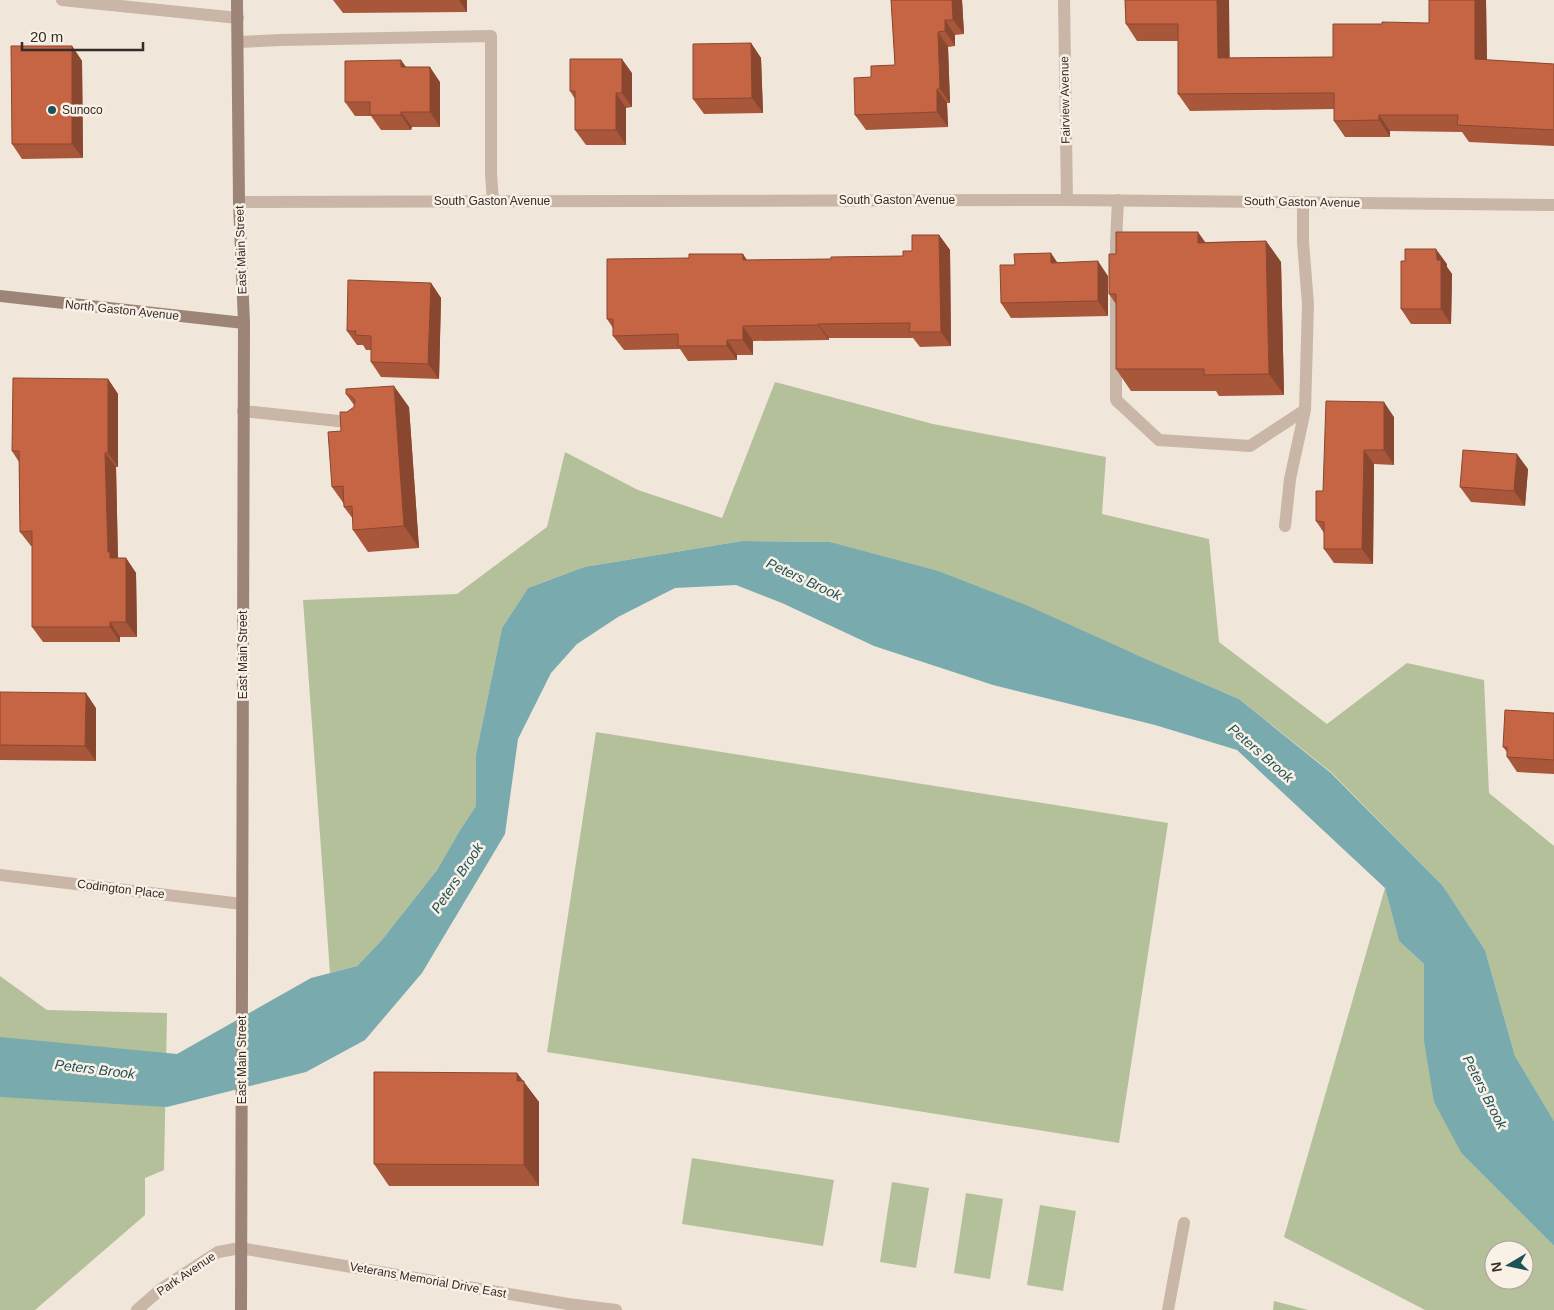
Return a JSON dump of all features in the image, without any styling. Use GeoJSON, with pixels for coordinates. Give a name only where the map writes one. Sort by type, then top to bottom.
{"type":"FeatureCollection","features":[{"type":"Feature","properties":{"kind":"street"},"geometry":{"type":"LineString","coordinates":[[62,0],[238,18]]}},
{"type":"Feature","properties":{"kind":"street","name":"East Main Street"},"geometry":{"type":"LineString","coordinates":[[238,0],[239,202],[244,323],[241,1310]]}},
{"type":"Feature","properties":{"kind":"street","name":"Fairview Avenue"},"geometry":{"type":"LineString","coordinates":[[1064,0],[1067,200]]}},
{"type":"Feature","properties":{"kind":"street"},"geometry":{"type":"LineString","coordinates":[[238,42],[492,36],[491,174],[493,201]]}},
{"type":"Feature","properties":{"kind":"street"},"geometry":{"type":"LineString","coordinates":[[1118,200],[1116,243],[1116,400],[1160,440],[1250,446],[1305,410]]}},
{"type":"Feature","properties":{"kind":"street","name":"South Gaston Avenue"},"geometry":{"type":"LineString","coordinates":[[239,202],[1118,200],[1554,205]]}},
{"type":"Feature","properties":{"kind":"street"},"geometry":{"type":"LineString","coordinates":[[1285,526],[1290,479],[1305,410],[1308,304],[1303,242],[1303,202]]}},
{"type":"Feature","properties":{"kind":"street","name":"North Gaston Avenue"},"geometry":{"type":"LineString","coordinates":[[0,296],[244,323]]}},
{"type":"Feature","properties":{"kind":"street"},"geometry":{"type":"LineString","coordinates":[[243,411],[362,424]]}},
{"type":"Feature","properties":{"kind":"street","name":"Codington Place"},"geometry":{"type":"LineString","coordinates":[[0,876],[242,904]]}},
{"type":"Feature","properties":{"kind":"street"},"geometry":{"type":"LineString","coordinates":[[1168,1310],[1184,1223]]}},
{"type":"Feature","properties":{"kind":"street","name":"Park Avenue"},"geometry":{"type":"LineString","coordinates":[[137,1310],[161,1289],[218,1252],[240,1248]]}},
{"type":"Feature","properties":{"kind":"street","name":"Veterans Memorial Drive East"},"geometry":{"type":"LineString","coordinates":[[240,1248],[568,1304],[616,1310]]}},
{"type":"Feature","properties":{"kind":"green space"},"geometry":{"type":"Polygon","coordinates":[[[775,382],[933,424],[1106,457],[1102,514],[1209,539],[1219,642],[1327,724],[1407,663],[1484,680],[1489,793],[1554,846],[1554,1121],[1515,1056],[1485,950],[1443,886],[1331,772],[1239,699],[1137,655],[830,542],[742,541],[584,567],[528,588],[502,628],[476,754],[476,806],[437,870],[381,941],[357,966],[330,973],[303,600],[457,594],[547,527],[565,452],[638,490],[722,518],[775,382]]]}},
{"type":"Feature","properties":{"kind":"green space"},"geometry":{"type":"Polygon","coordinates":[[[596,732],[1168,823],[1119,1143],[547,1052],[596,732]]]}},
{"type":"Feature","properties":{"kind":"green space"},"geometry":{"type":"Polygon","coordinates":[[[1385,888],[1399,941],[1424,964],[1424,1041],[1462,1154],[1554,1246],[1554,1310],[1425,1310],[1284,1237],[1385,888]]]}},
{"type":"Feature","properties":{"kind":"green space"},"geometry":{"type":"Polygon","coordinates":[[[0,976],[47,1010],[167,1013],[164,1170],[145,1178],[145,1215],[35,1310],[0,1310],[0,976]]]}},
{"type":"Feature","properties":{"kind":"green space"},"geometry":{"type":"Polygon","coordinates":[[[692,1158],[834,1180],[823,1246],[682,1224],[692,1158]]]}},
{"type":"Feature","properties":{"kind":"green space"},"geometry":{"type":"Polygon","coordinates":[[[892,1182],[929,1188],[916,1268],[880,1262],[892,1182]]]}},
{"type":"Feature","properties":{"kind":"green space"},"geometry":{"type":"Polygon","coordinates":[[[966,1193],[1003,1199],[990,1279],[954,1273],[966,1193]]]}},
{"type":"Feature","properties":{"kind":"green space"},"geometry":{"type":"Polygon","coordinates":[[[1040,1205],[1076,1211],[1063,1291],[1027,1285],[1040,1205]]]}},
{"type":"Feature","properties":{"kind":"green space"},"geometry":{"type":"Polygon","coordinates":[[[1274,1301],[1308,1310],[1273,1310],[1274,1301]]]}},
{"type":"Feature","properties":{"kind":"water","name":"Peters Brook"},"geometry":{"type":"Polygon","coordinates":[[[742,541],[830,542],[938,571],[1026,605],[1239,699],[1331,773],[1443,886],[1485,950],[1515,1056],[1554,1121],[1554,1246],[1462,1154],[1434,1102],[1424,1041],[1424,964],[1399,941],[1385,888],[1237,750],[1155,725],[993,685],[874,646],[782,603],[736,585],[675,588],[618,617],[577,644],[551,673],[518,739],[505,834],[422,973],[365,1040],[306,1072],[167,1107],[0,1097],[0,1037],[177,1054],[311,978],[357,966],[381,941],[437,870],[476,806],[476,754],[502,628],[528,588],[584,567],[742,541]]]}},
{"type":"Feature","properties":{"kind":"building"},"geometry":{"type":"Polygon","coordinates":[[[891,0],[952,0],[953,20],[945,20],[945,31],[938,32],[940,89],[937,89],[937,112],[855,115],[854,78],[871,77],[871,66],[895,65],[891,0]]]}},
{"type":"Feature","properties":{"kind":"building"},"geometry":{"type":"Polygon","coordinates":[[[1125,0],[1217,0],[1218,58],[1333,57],[1333,24],[1429,23],[1429,0],[1475,0],[1475,59],[1554,64],[1554,130],[1457,125],[1458,115],[1379,115],[1379,120],[1334,121],[1334,93],[1178,94],[1178,24],[1126,24],[1125,0]]]}},
{"type":"Feature","properties":{"kind":"building"},"geometry":{"type":"Polygon","coordinates":[[[751,43],[752,98],[693,99],[693,44],[751,43]]]}},
{"type":"Feature","properties":{"kind":"building","name":"Sunoco"},"geometry":{"type":"Polygon","coordinates":[[[11,46],[72,46],[72,144],[12,144],[11,46]]]}},
{"type":"Feature","properties":{"kind":"building"},"geometry":{"type":"Polygon","coordinates":[[[570,59],[622,59],[622,93],[616,93],[616,130],[575,130],[575,91],[570,91],[570,59]]]}},
{"type":"Feature","properties":{"kind":"building"},"geometry":{"type":"Polygon","coordinates":[[[401,60],[401,67],[430,67],[430,112],[401,112],[401,115],[370,115],[370,102],[345,102],[345,61],[401,60]]]}},
{"type":"Feature","properties":{"kind":"building"},"geometry":{"type":"Polygon","coordinates":[[[1116,232],[1198,232],[1198,243],[1266,241],[1269,374],[1204,375],[1204,369],[1116,369],[1116,294],[1109,294],[1109,254],[1116,254],[1116,232]]]}},
{"type":"Feature","properties":{"kind":"building"},"geometry":{"type":"Polygon","coordinates":[[[912,235],[939,235],[941,332],[909,332],[910,323],[743,326],[743,340],[727,340],[727,346],[678,346],[678,334],[613,336],[613,319],[607,319],[607,259],[689,258],[689,254],[743,254],[743,260],[903,256],[903,251],[912,251],[912,235]]]}},
{"type":"Feature","properties":{"kind":"building"},"geometry":{"type":"Polygon","coordinates":[[[1405,249],[1436,249],[1437,260],[1441,260],[1441,309],[1401,309],[1401,261],[1405,261],[1405,249]]]}},
{"type":"Feature","properties":{"kind":"building"},"geometry":{"type":"Polygon","coordinates":[[[1051,253],[1051,263],[1098,261],[1098,301],[1001,303],[1000,265],[1015,265],[1014,254],[1051,253]]]}},
{"type":"Feature","properties":{"kind":"building"},"geometry":{"type":"Polygon","coordinates":[[[348,280],[431,283],[428,364],[371,362],[371,336],[355,335],[356,331],[347,331],[348,280]]]}},
{"type":"Feature","properties":{"kind":"building"},"geometry":{"type":"Polygon","coordinates":[[[13,378],[108,379],[108,453],[105,453],[108,552],[110,552],[110,558],[126,558],[126,622],[110,622],[110,627],[32,627],[32,531],[20,532],[19,451],[12,451],[13,378]]]}},
{"type":"Feature","properties":{"kind":"building"},"geometry":{"type":"Polygon","coordinates":[[[394,386],[404,526],[353,530],[352,506],[344,507],[343,486],[332,487],[328,432],[341,431],[340,412],[347,412],[354,407],[355,400],[346,394],[346,389],[394,386]]]}},
{"type":"Feature","properties":{"kind":"building"},"geometry":{"type":"Polygon","coordinates":[[[1326,401],[1384,402],[1384,450],[1364,450],[1362,549],[1324,549],[1324,522],[1316,521],[1316,491],[1323,491],[1326,401]]]}},
{"type":"Feature","properties":{"kind":"building"},"geometry":{"type":"Polygon","coordinates":[[[1463,450],[1517,454],[1514,491],[1460,487],[1463,450]]]}},
{"type":"Feature","properties":{"kind":"building"},"geometry":{"type":"Polygon","coordinates":[[[0,692],[86,693],[85,746],[0,745],[0,692]]]}},
{"type":"Feature","properties":{"kind":"building"},"geometry":{"type":"Polygon","coordinates":[[[1505,710],[1554,713],[1554,760],[1507,757],[1507,747],[1503,747],[1505,710]]]}},
{"type":"Feature","properties":{"kind":"building"},"geometry":{"type":"Polygon","coordinates":[[[374,1072],[517,1073],[517,1081],[524,1081],[524,1165],[374,1164],[374,1072]]]}},
{"type":"Feature","properties":{"kind":"place","name":"Sunoco"},"geometry":{"type":"Point","coordinates":[52,110]}}]}
